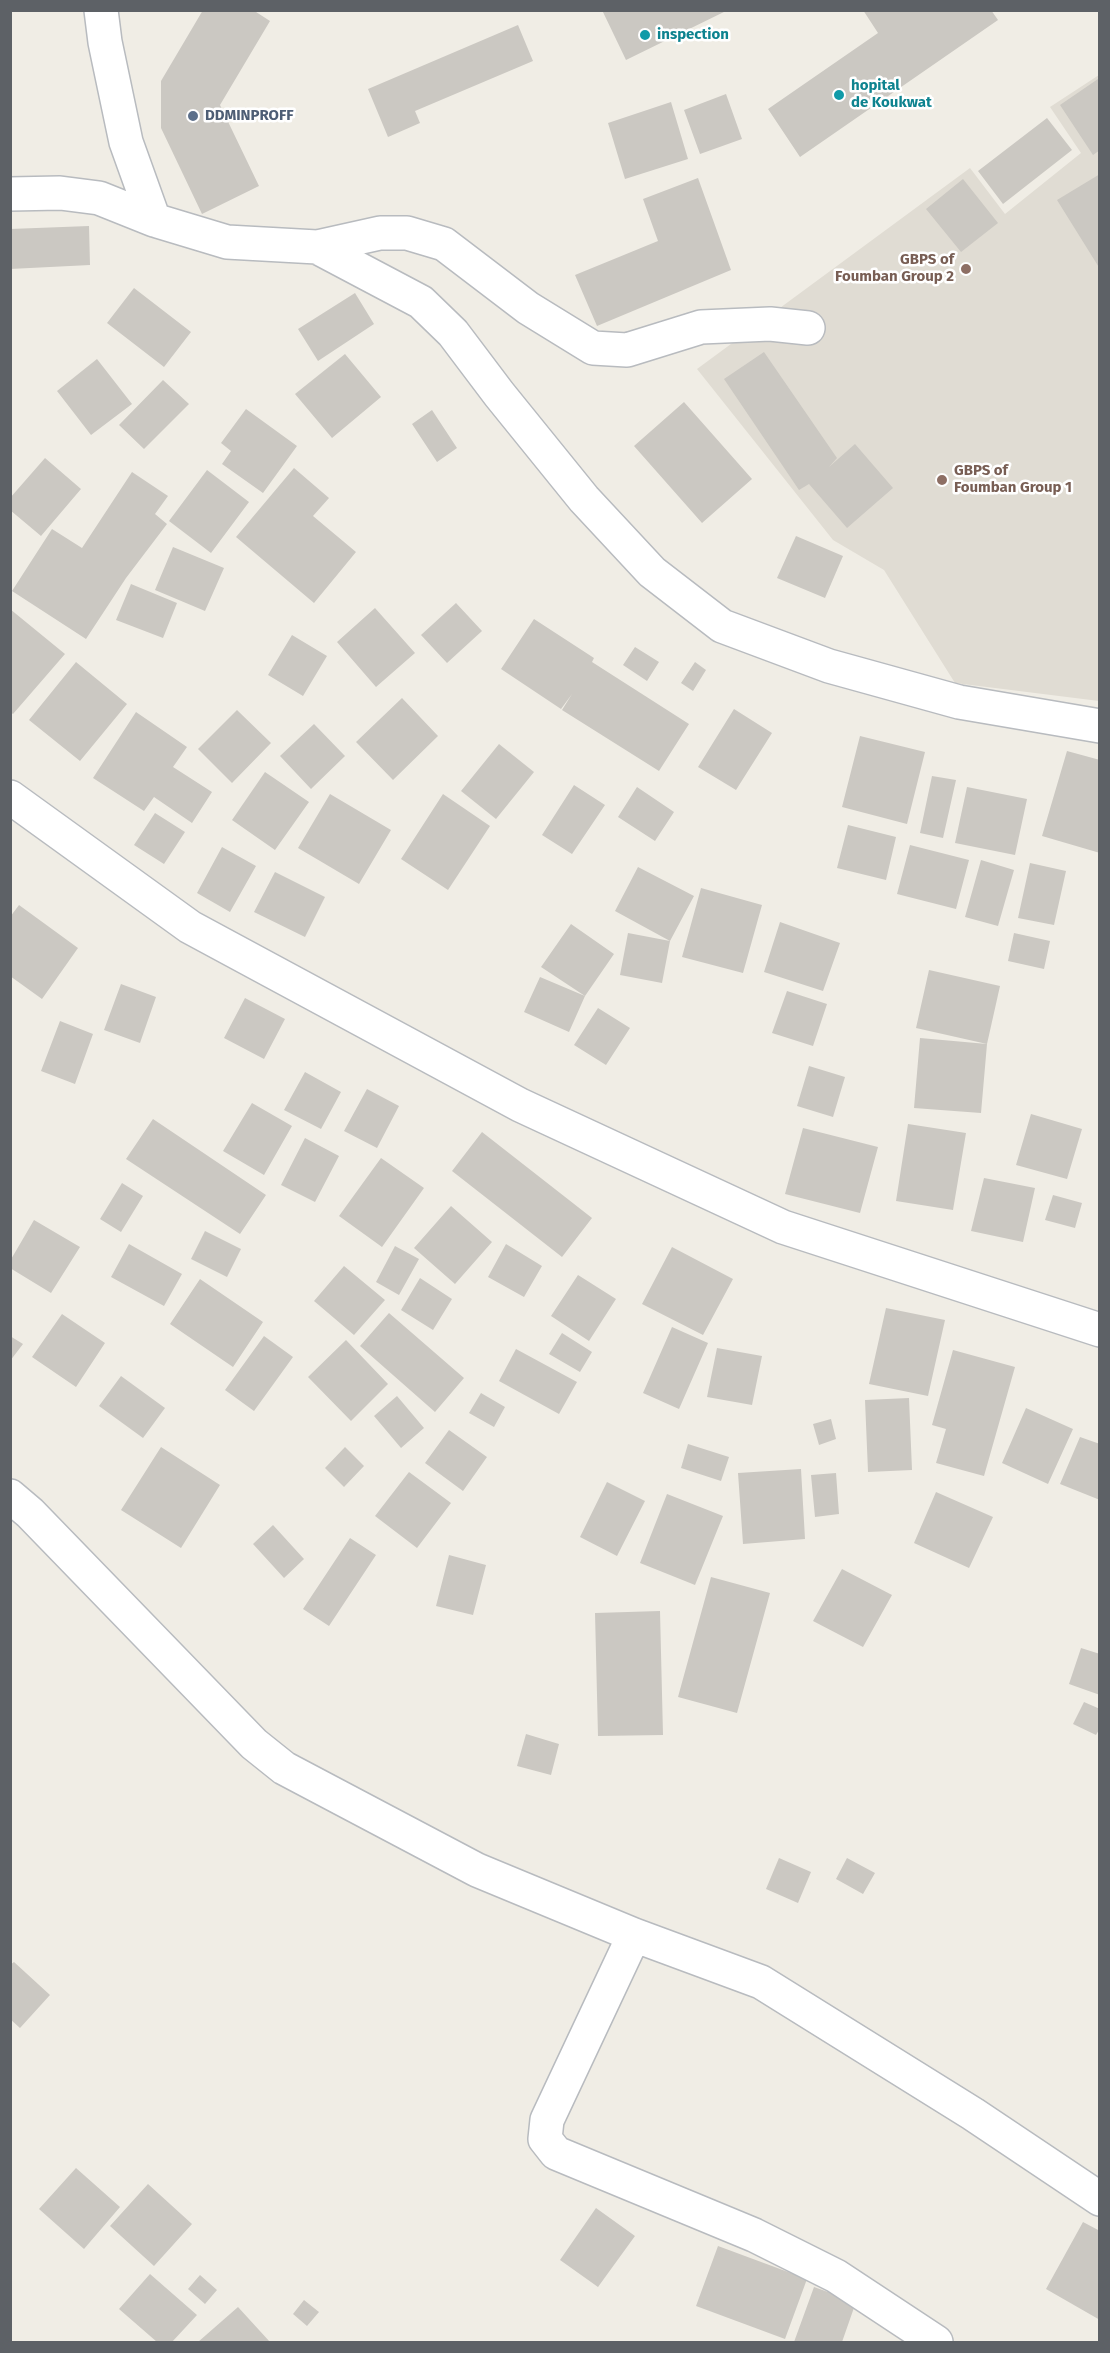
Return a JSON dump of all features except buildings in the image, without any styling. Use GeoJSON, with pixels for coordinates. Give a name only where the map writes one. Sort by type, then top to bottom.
{"type":"FeatureCollection","features":[{"type":"Feature","properties":{"kind":"street"},"geometry":{"type":"LineString","coordinates":[[101,10],[105,42],[126,142],[154,220]]}},
{"type":"Feature","properties":{"kind":"street"},"geometry":{"type":"LineString","coordinates":[[10,194],[60,193],[99,198],[154,220],[227,242],[316,247],[380,233],[407,233],[444,244],[528,308],[592,348],[627,350],[701,327],[770,324],[808,328]]}},
{"type":"Feature","properties":{"kind":"street"},"geometry":{"type":"LineString","coordinates":[[316,247],[421,302],[453,333],[584,499],[652,572],[722,626],[830,666],[958,702],[1100,726]]}},
{"type":"Feature","properties":{"kind":"street"},"geometry":{"type":"LineString","coordinates":[[10,797],[190,927],[520,1105],[783,1227],[1100,1330]]}},
{"type":"Feature","properties":{"kind":"street"},"geometry":{"type":"LineString","coordinates":[[10,1496],[254,1744],[284,1768],[477,1870],[634,1935],[761,1982],[973,2114],[1100,2199]]}},
{"type":"Feature","properties":{"kind":"street"},"geometry":{"type":"LineString","coordinates":[[634,1935],[547,2120],[545,2139],[555,2153],[754,2235],[836,2276],[936,2343]]}},
{"type":"Feature","properties":{"kind":"shaded area","name":"GBPS of Foumban Group 1"},"geometry":{"type":"Polygon","coordinates":[[[1099,75],[1099,701],[955,683],[884,570],[833,540],[697,369],[970,168],[1005,214],[1081,153],[1050,107],[1099,75]]]}},
{"type":"Feature","properties":{"kind":"place","name":"inspection"},"geometry":{"type":"Point","coordinates":[645,35]}},
{"type":"Feature","properties":{"kind":"place","name":"hopital de Koukwat"},"geometry":{"type":"Point","coordinates":[839,95]}},
{"type":"Feature","properties":{"kind":"place","name":"DDMINPROFF"},"geometry":{"type":"Point","coordinates":[193,116]}},
{"type":"Feature","properties":{"kind":"place","name":"GBPS of Foumban Group 2"},"geometry":{"type":"Point","coordinates":[966,269]}},
{"type":"Feature","properties":{"kind":"place","name":"GBPS of Foumban Group 1"},"geometry":{"type":"Point","coordinates":[942,480]}}]}
